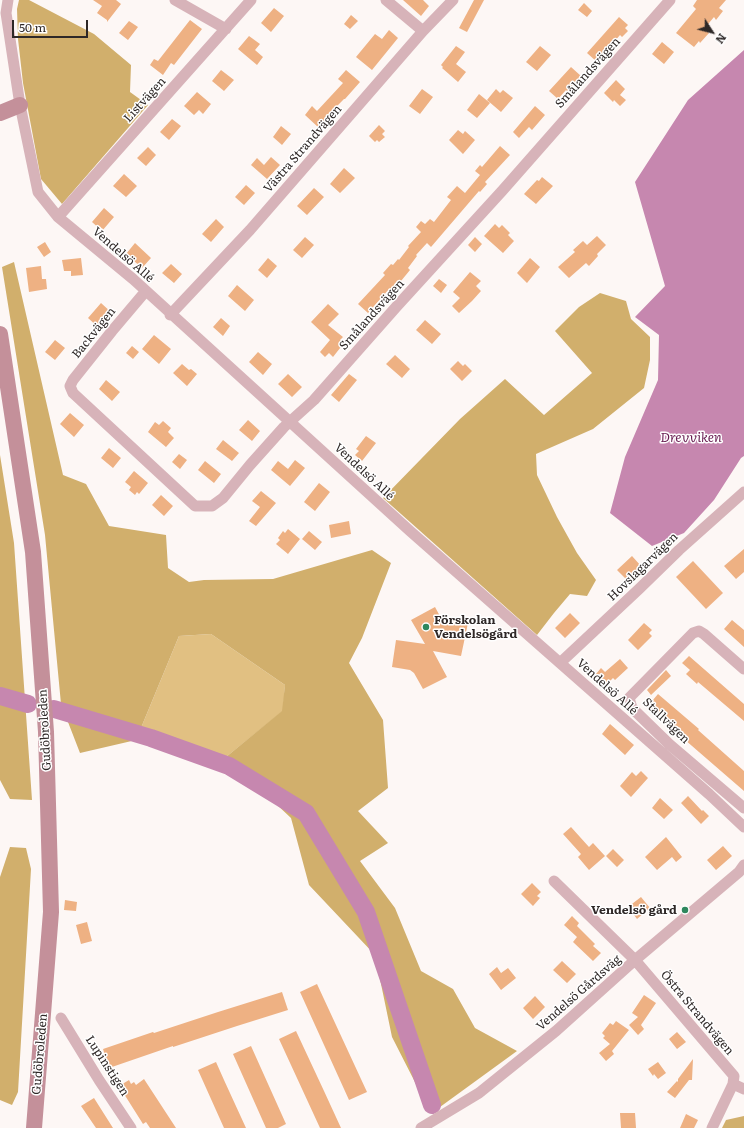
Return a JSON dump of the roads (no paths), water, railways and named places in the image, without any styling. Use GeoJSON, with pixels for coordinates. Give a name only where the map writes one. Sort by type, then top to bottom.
{"type":"FeatureCollection","features":[{"type":"Feature","properties":{"kind":"main road"},"geometry":{"type":"LineString","coordinates":[[0,103],[20,105]]}},
{"type":"Feature","properties":{"kind":"main road"},"geometry":{"type":"LineString","coordinates":[[0,114],[20,105]]}},
{"type":"Feature","properties":{"kind":"main road","name":"Gudöbroleden"},"geometry":{"type":"LineString","coordinates":[[0,334],[33,552],[46,732],[51,912],[34,1128]]}},
{"type":"Feature","properties":{"kind":"street","name":"Vendelsö Allé"},"geometry":{"type":"LineString","coordinates":[[8,0],[6,13],[20,105],[38,192],[58,217],[133,279],[170,315],[404,526],[650,744],[709,794],[744,827]]}},
{"type":"Feature","properties":{"kind":"street"},"geometry":{"type":"LineString","coordinates":[[175,0],[226,29]]}},
{"type":"Feature","properties":{"kind":"street","name":"Listvägen"},"geometry":{"type":"LineString","coordinates":[[58,217],[252,0]]}},
{"type":"Feature","properties":{"kind":"street"},"geometry":{"type":"LineString","coordinates":[[386,0],[423,31]]}},
{"type":"Feature","properties":{"kind":"street","name":"Västra Strandvägen"},"geometry":{"type":"LineString","coordinates":[[170,315],[250,230],[423,31],[453,0]]}},
{"type":"Feature","properties":{"kind":"street","name":"Smålandsvägen"},"geometry":{"type":"LineString","coordinates":[[74,394],[195,506],[212,506],[223,498],[270,440],[314,400],[502,191],[670,0]]}},
{"type":"Feature","properties":{"kind":"street","name":"Backvägen"},"geometry":{"type":"LineString","coordinates":[[74,394],[70,386],[73,380],[112,331],[146,292]]}},
{"type":"Feature","properties":{"kind":"street","name":"Hovslagarvägen"},"geometry":{"type":"LineString","coordinates":[[560,663],[679,550],[744,492]]}},
{"type":"Feature","properties":{"kind":"street","name":"Stallvägen"},"geometry":{"type":"LineString","coordinates":[[744,669],[699,631],[693,633],[629,698],[632,708],[637,714],[669,744],[744,808]]}},
{"type":"Feature","properties":{"kind":"street","name":"Vendelsö Gårdsväg"},"geometry":{"type":"LineString","coordinates":[[421,1128],[479,1093],[556,1031],[635,960],[739,872],[744,865]]}},
{"type":"Feature","properties":{"kind":"street","name":"Östra Strandvägen"},"geometry":{"type":"LineString","coordinates":[[554,881],[635,960],[734,1076],[733,1084]]}},
{"type":"Feature","properties":{"kind":"street","name":"Lupinstigen"},"geometry":{"type":"LineString","coordinates":[[61,1018],[99,1080],[131,1128]]}},
{"type":"Feature","properties":{"kind":"street"},"geometry":{"type":"LineString","coordinates":[[712,1128],[733,1084],[744,1089]]}},
{"type":"Feature","properties":{"kind":"water","name":"Drevviken"},"geometry":{"type":"Polygon","coordinates":[[[744,50],[744,456],[741,458],[714,500],[684,533],[652,546],[610,513],[625,457],[658,380],[659,335],[635,317],[665,286],[635,182],[688,100],[744,50]]]}},
{"type":"Feature","properties":{"kind":"waterway"},"geometry":{"type":"LineString","coordinates":[[0,696],[28,704]]}},
{"type":"Feature","properties":{"kind":"waterway"},"geometry":{"type":"LineString","coordinates":[[54,709],[151,738],[229,766],[306,813],[366,912],[432,1105]]}},
{"type":"Feature","properties":{"kind":"place","name":"Förskolan Vendelsögård"},"geometry":{"type":"Point","coordinates":[426,627]}},
{"type":"Feature","properties":{"kind":"place","name":"Vendelsö gård"},"geometry":{"type":"Point","coordinates":[685,910]}}]}
